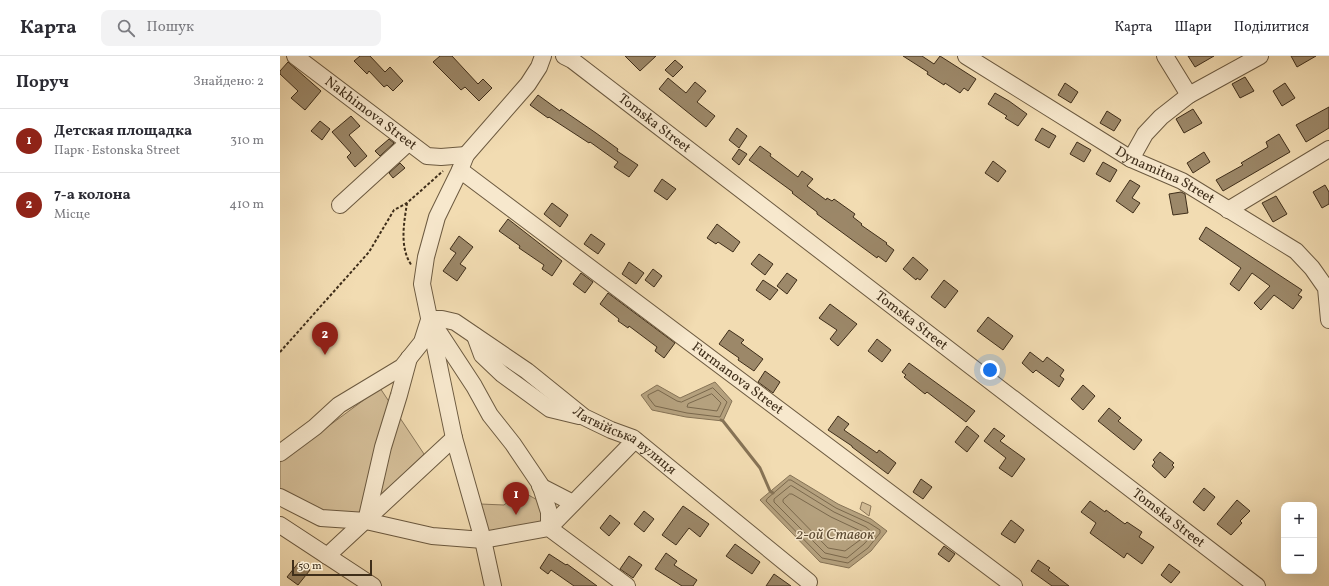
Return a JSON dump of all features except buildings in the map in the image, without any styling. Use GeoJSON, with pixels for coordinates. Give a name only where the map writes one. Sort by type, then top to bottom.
{"type":"FeatureCollection","features":[{"type":"Feature","properties":{"kind":"street","name":"Nakhimova Street"},"geometry":{"type":"LineString","coordinates":[[295,56],[427,156],[459,156]]}},
{"type":"Feature","properties":{"kind":"street"},"geometry":{"type":"LineString","coordinates":[[493,586],[483,540],[454,438],[422,284],[426,258],[437,217],[460,170],[459,156],[528,84],[539,67],[542,56]]}},
{"type":"Feature","properties":{"kind":"street","name":"Dynamitna Street"},"geometry":{"type":"LineString","coordinates":[[966,56],[1131,159],[1182,181],[1296,251],[1312,268],[1326,288],[1329,320]]}},
{"type":"Feature","properties":{"kind":"street"},"geometry":{"type":"LineString","coordinates":[[1166,56],[1189,95]]}},
{"type":"Feature","properties":{"kind":"street"},"geometry":{"type":"LineString","coordinates":[[1131,159],[1145,134],[1161,117],[1189,95],[1260,56]]}},
{"type":"Feature","properties":{"kind":"street","name":"Tomska Street"},"geometry":{"type":"LineString","coordinates":[[573,57],[1258,586]]}},
{"type":"Feature","properties":{"kind":"street"},"geometry":{"type":"LineString","coordinates":[[340,205],[408,143]]}},
{"type":"Feature","properties":{"kind":"street"},"geometry":{"type":"LineString","coordinates":[[1228,210],[1329,149]]}},
{"type":"Feature","properties":{"kind":"street","name":"Furmanova Street"},"geometry":{"type":"LineString","coordinates":[[460,170],[1014,586]]}},
{"type":"Feature","properties":{"kind":"street"},"geometry":{"type":"LineString","coordinates":[[280,453],[315,428],[339,405],[402,366],[422,342],[430,319]]}},
{"type":"Feature","properties":{"kind":"street"},"geometry":{"type":"LineString","coordinates":[[430,319],[474,386],[490,415],[513,444],[540,486],[550,512],[549,528]]}},
{"type":"Feature","properties":{"kind":"street","name":"Латвiйська вулиця"},"geometry":{"type":"LineString","coordinates":[[430,319],[442,319],[455,322],[527,371],[584,417],[635,440],[809,582]]}},
{"type":"Feature","properties":{"kind":"street"},"geometry":{"type":"LineString","coordinates":[[366,520],[383,447],[409,358]]}},
{"type":"Feature","properties":{"kind":"street"},"geometry":{"type":"LineString","coordinates":[[327,556],[454,438]]}},
{"type":"Feature","properties":{"kind":"street"},"geometry":{"type":"LineString","coordinates":[[280,497],[321,518],[366,520],[432,536],[483,540],[549,528],[635,440]]}},
{"type":"Feature","properties":{"kind":"street"},"geometry":{"type":"LineString","coordinates":[[540,486],[573,503]]}},
{"type":"Feature","properties":{"kind":"street"},"geometry":{"type":"LineString","coordinates":[[280,525],[373,586]]}},
{"type":"Feature","properties":{"kind":"street"},"geometry":{"type":"LineString","coordinates":[[549,528],[627,586]]}},
{"type":"Feature","properties":{"kind":"path"},"geometry":{"type":"LineString","coordinates":[[280,352],[369,252],[394,210],[407,203],[459,156]]}},
{"type":"Feature","properties":{"kind":"path"},"geometry":{"type":"LineString","coordinates":[[407,203],[403,235],[408,260],[423,280]]}},
{"type":"Feature","properties":{"kind":"shaded area"},"geometry":{"type":"Polygon","coordinates":[[[380,388],[424,454],[362,514],[320,513],[280,489],[280,462],[380,388]]]}},
{"type":"Feature","properties":{"kind":"shaded area"},"geometry":{"type":"Polygon","coordinates":[[[521,491],[543,503],[545,523],[490,536],[480,504],[504,505],[521,491]]]}},
{"type":"Feature","properties":{"kind":"shaded area"},"geometry":{"type":"Polygon","coordinates":[[[862,502],[871,506],[869,516],[860,509],[862,502]]]}},
{"type":"Feature","properties":{"kind":"water"},"geometry":{"type":"Polygon","coordinates":[[[715,382],[732,401],[723,421],[686,417],[652,410],[641,395],[657,385],[680,398],[715,382]]]}},
{"type":"Feature","properties":{"kind":"water","name":"2-ой Ставок"},"geometry":{"type":"Polygon","coordinates":[[[790,475],[838,504],[871,519],[887,531],[871,551],[849,568],[820,562],[760,500],[790,475]]]}},
{"type":"Feature","properties":{"kind":"waterway"},"geometry":{"type":"LineString","coordinates":[[721,420],[760,468],[770,491],[773,493]]}},
{"type":"Feature","properties":{"kind":"place","name":"7-а колона"},"geometry":{"type":"Point","coordinates":[325,355]}},
{"type":"Feature","properties":{"kind":"place","name":"Детская площадка"},"geometry":{"type":"Point","coordinates":[516,515]}}]}
